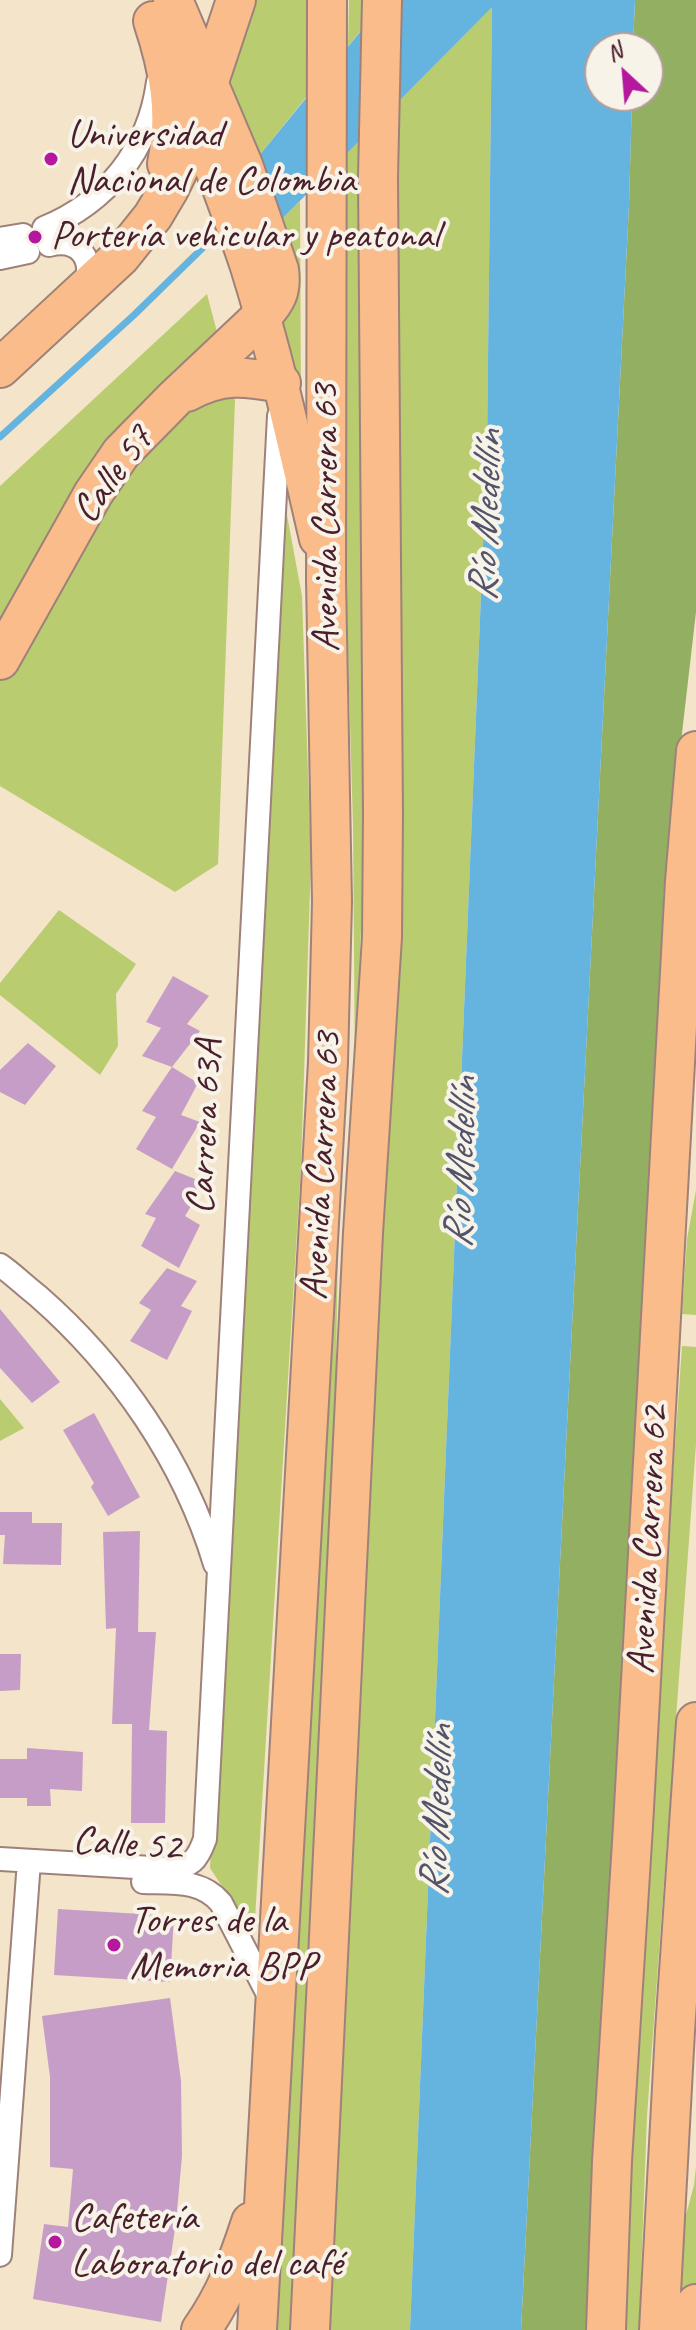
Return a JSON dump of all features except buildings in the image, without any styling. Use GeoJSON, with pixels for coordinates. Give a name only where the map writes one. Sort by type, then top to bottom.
{"type":"FeatureCollection","features":[{"type":"Feature","properties":{"kind":"highway"},"geometry":{"type":"LineString","coordinates":[[0,368],[121,256],[153,216],[169,189],[196,124],[236,0]]}},
{"type":"Feature","properties":{"kind":"highway","name":"Avenida Carrera 63"},"geometry":{"type":"LineString","coordinates":[[257,2330],[328,1062],[332,902],[326,580],[327,0]]}},
{"type":"Feature","properties":{"kind":"highway","name":"Avenida Carrera 63"},"geometry":{"type":"LineString","coordinates":[[310,2330],[363,1233],[382,937],[378,177],[382,0]]}},
{"type":"Feature","properties":{"kind":"highway"},"geometry":{"type":"LineString","coordinates":[[153,216],[172,133],[171,95],[156,7]]}},
{"type":"Feature","properties":{"kind":"highway","name":"Calle 57"},"geometry":{"type":"LineString","coordinates":[[0,660],[105,474],[129,444],[274,304],[279,294],[281,284],[261,261],[231,175],[210,84],[156,7]]}},
{"type":"Feature","properties":{"kind":"highway"},"geometry":{"type":"LineString","coordinates":[[174,399],[203,383],[222,378],[239,377],[281,383]]}},
{"type":"Feature","properties":{"kind":"highway","name":"Avenida Carrera 62"},"geometry":{"type":"LineString","coordinates":[[606,2330],[612,2161],[686,868],[696,751]]}},
{"type":"Feature","properties":{"kind":"highway"},"geometry":{"type":"LineString","coordinates":[[328,1062],[363,1233]]}},
{"type":"Feature","properties":{"kind":"highway"},"geometry":{"type":"LineString","coordinates":[[665,1255],[696,1126]]}},
{"type":"Feature","properties":{"kind":"highway","name":"Avenida Carrera 62"},"geometry":{"type":"LineString","coordinates":[[659,2330],[696,1722]]}},
{"type":"Feature","properties":{"kind":"highway"},"geometry":{"type":"LineString","coordinates":[[667,2168],[696,2058]]}},
{"type":"Feature","properties":{"kind":"highway"},"geometry":{"type":"LineString","coordinates":[[201,2330],[219,2304],[237,2264],[265,2182]]}},
{"type":"Feature","properties":{"kind":"highway"},"geometry":{"type":"LineString","coordinates":[[675,2330],[696,2304]]}},
{"type":"Feature","properties":{"kind":"main road"},"geometry":{"type":"LineString","coordinates":[[156,7],[196,124],[231,175]]}},
{"type":"Feature","properties":{"kind":"main road"},"geometry":{"type":"LineString","coordinates":[[262,316],[281,383],[326,580]]}},
{"type":"Feature","properties":{"kind":"street"},"geometry":{"type":"LineString","coordinates":[[0,258],[36,240],[95,199],[122,171],[142,137],[155,100],[159,74],[156,7]]}},
{"type":"Feature","properties":{"kind":"street"},"geometry":{"type":"LineString","coordinates":[[0,239],[68,243],[84,254],[88,263],[89,272],[80,294]]}},
{"type":"Feature","properties":{"kind":"street","name":"Carrera 63A"},"geometry":{"type":"LineString","coordinates":[[184,1867],[194,1861],[205,1839],[281,383]]}},
{"type":"Feature","properties":{"kind":"street"},"geometry":{"type":"LineString","coordinates":[[0,1265],[63,1318],[114,1375],[179,1473],[194,1505],[219,1577]]}},
{"type":"Feature","properties":{"kind":"street","name":"Calle 52"},"geometry":{"type":"LineString","coordinates":[[0,1859],[29,1868],[205,1888],[221,1903],[275,2008]]}},
{"type":"Feature","properties":{"kind":"street","name":"Calle 52"},"geometry":{"type":"LineString","coordinates":[[0,1873],[29,1868],[184,1867]]}},
{"type":"Feature","properties":{"kind":"street"},"geometry":{"type":"LineString","coordinates":[[0,2255],[4,2161],[29,1868]]}},
{"type":"Feature","properties":{"kind":"green space"},"geometry":{"type":"Polygon","coordinates":[[[251,0],[309,0],[307,96],[258,157],[228,75],[251,0]]]}},
{"type":"Feature","properties":{"kind":"green space"},"geometry":{"type":"Polygon","coordinates":[[[349,0],[363,0],[362,29],[348,46],[349,0]]]}},
{"type":"Feature","properties":{"kind":"green space"},"geometry":{"type":"Polygon","coordinates":[[[635,0],[696,0],[696,612],[664,889],[589,2330],[521,2330],[632,112],[664,112],[664,32],[634,32],[635,0]]]}},
{"type":"Feature","properties":{"kind":"green space"},"geometry":{"type":"Polygon","coordinates":[[[492,6],[487,448],[410,2330],[321,2330],[397,685],[399,100],[492,6]]]}},
{"type":"Feature","properties":{"kind":"green space"},"geometry":{"type":"Polygon","coordinates":[[[358,142],[367,523],[365,827],[355,1081],[353,826],[347,619],[344,156],[358,142]]]}},
{"type":"Feature","properties":{"kind":"green space"},"geometry":{"type":"Polygon","coordinates":[[[300,201],[301,410],[274,320],[281,220],[300,201]]]}},
{"type":"Feature","properties":{"kind":"green space"},"geometry":{"type":"Polygon","coordinates":[[[207,294],[235,400],[218,864],[175,892],[0,786],[0,486],[207,294]]]}},
{"type":"Feature","properties":{"kind":"green space"},"geometry":{"type":"Polygon","coordinates":[[[282,488],[302,596],[311,860],[301,1166],[254,1935],[210,1868],[237,1431],[282,488]]]}},
{"type":"Feature","properties":{"kind":"green space"},"geometry":{"type":"Polygon","coordinates":[[[59,910],[136,964],[116,994],[118,1046],[100,1075],[0,995],[0,983],[59,910]]]}},
{"type":"Feature","properties":{"kind":"green space"},"geometry":{"type":"Polygon","coordinates":[[[339,1184],[335,1430],[297,2330],[272,2330],[339,1184]]]}},
{"type":"Feature","properties":{"kind":"green space"},"geometry":{"type":"Polygon","coordinates":[[[696,1190],[696,1315],[682,1314],[687,1239],[696,1190]]]}},
{"type":"Feature","properties":{"kind":"green space"},"geometry":{"type":"Polygon","coordinates":[[[682,1346],[696,1347],[696,1444],[647,2116],[639,2330],[623,2330],[632,2061],[682,1346]]]}},
{"type":"Feature","properties":{"kind":"green space"},"geometry":{"type":"Polygon","coordinates":[[[0,1399],[24,1428],[0,1441],[0,1399]]]}},
{"type":"Feature","properties":{"kind":"green space"},"geometry":{"type":"Polygon","coordinates":[[[696,2167],[696,2287],[679,2300],[681,2234],[696,2167]]]}},
{"type":"Feature","properties":{"kind":"water","name":"Río Medellín"},"geometry":{"type":"Polygon","coordinates":[[[386,0],[635,0],[634,32],[584,32],[584,112],[632,112],[521,2330],[410,2330],[487,448],[492,7],[281,220],[258,157],[386,0]]]}},
{"type":"Feature","properties":{"kind":"waterway"},"geometry":{"type":"LineString","coordinates":[[0,437],[134,315],[223,228]]}},
{"type":"Feature","properties":{"kind":"place","name":"Universidad Nacional de Colombia"},"geometry":{"type":"Point","coordinates":[51,159]}},
{"type":"Feature","properties":{"kind":"place","name":"Portería vehicular y peatonal"},"geometry":{"type":"Point","coordinates":[35,237]}},
{"type":"Feature","properties":{"kind":"place","name":"Torres de la Memoria BPP"},"geometry":{"type":"Point","coordinates":[114,1945]}},
{"type":"Feature","properties":{"kind":"place","name":"Cafetería Laboratorio del café"},"geometry":{"type":"Point","coordinates":[55,2242]}}]}
